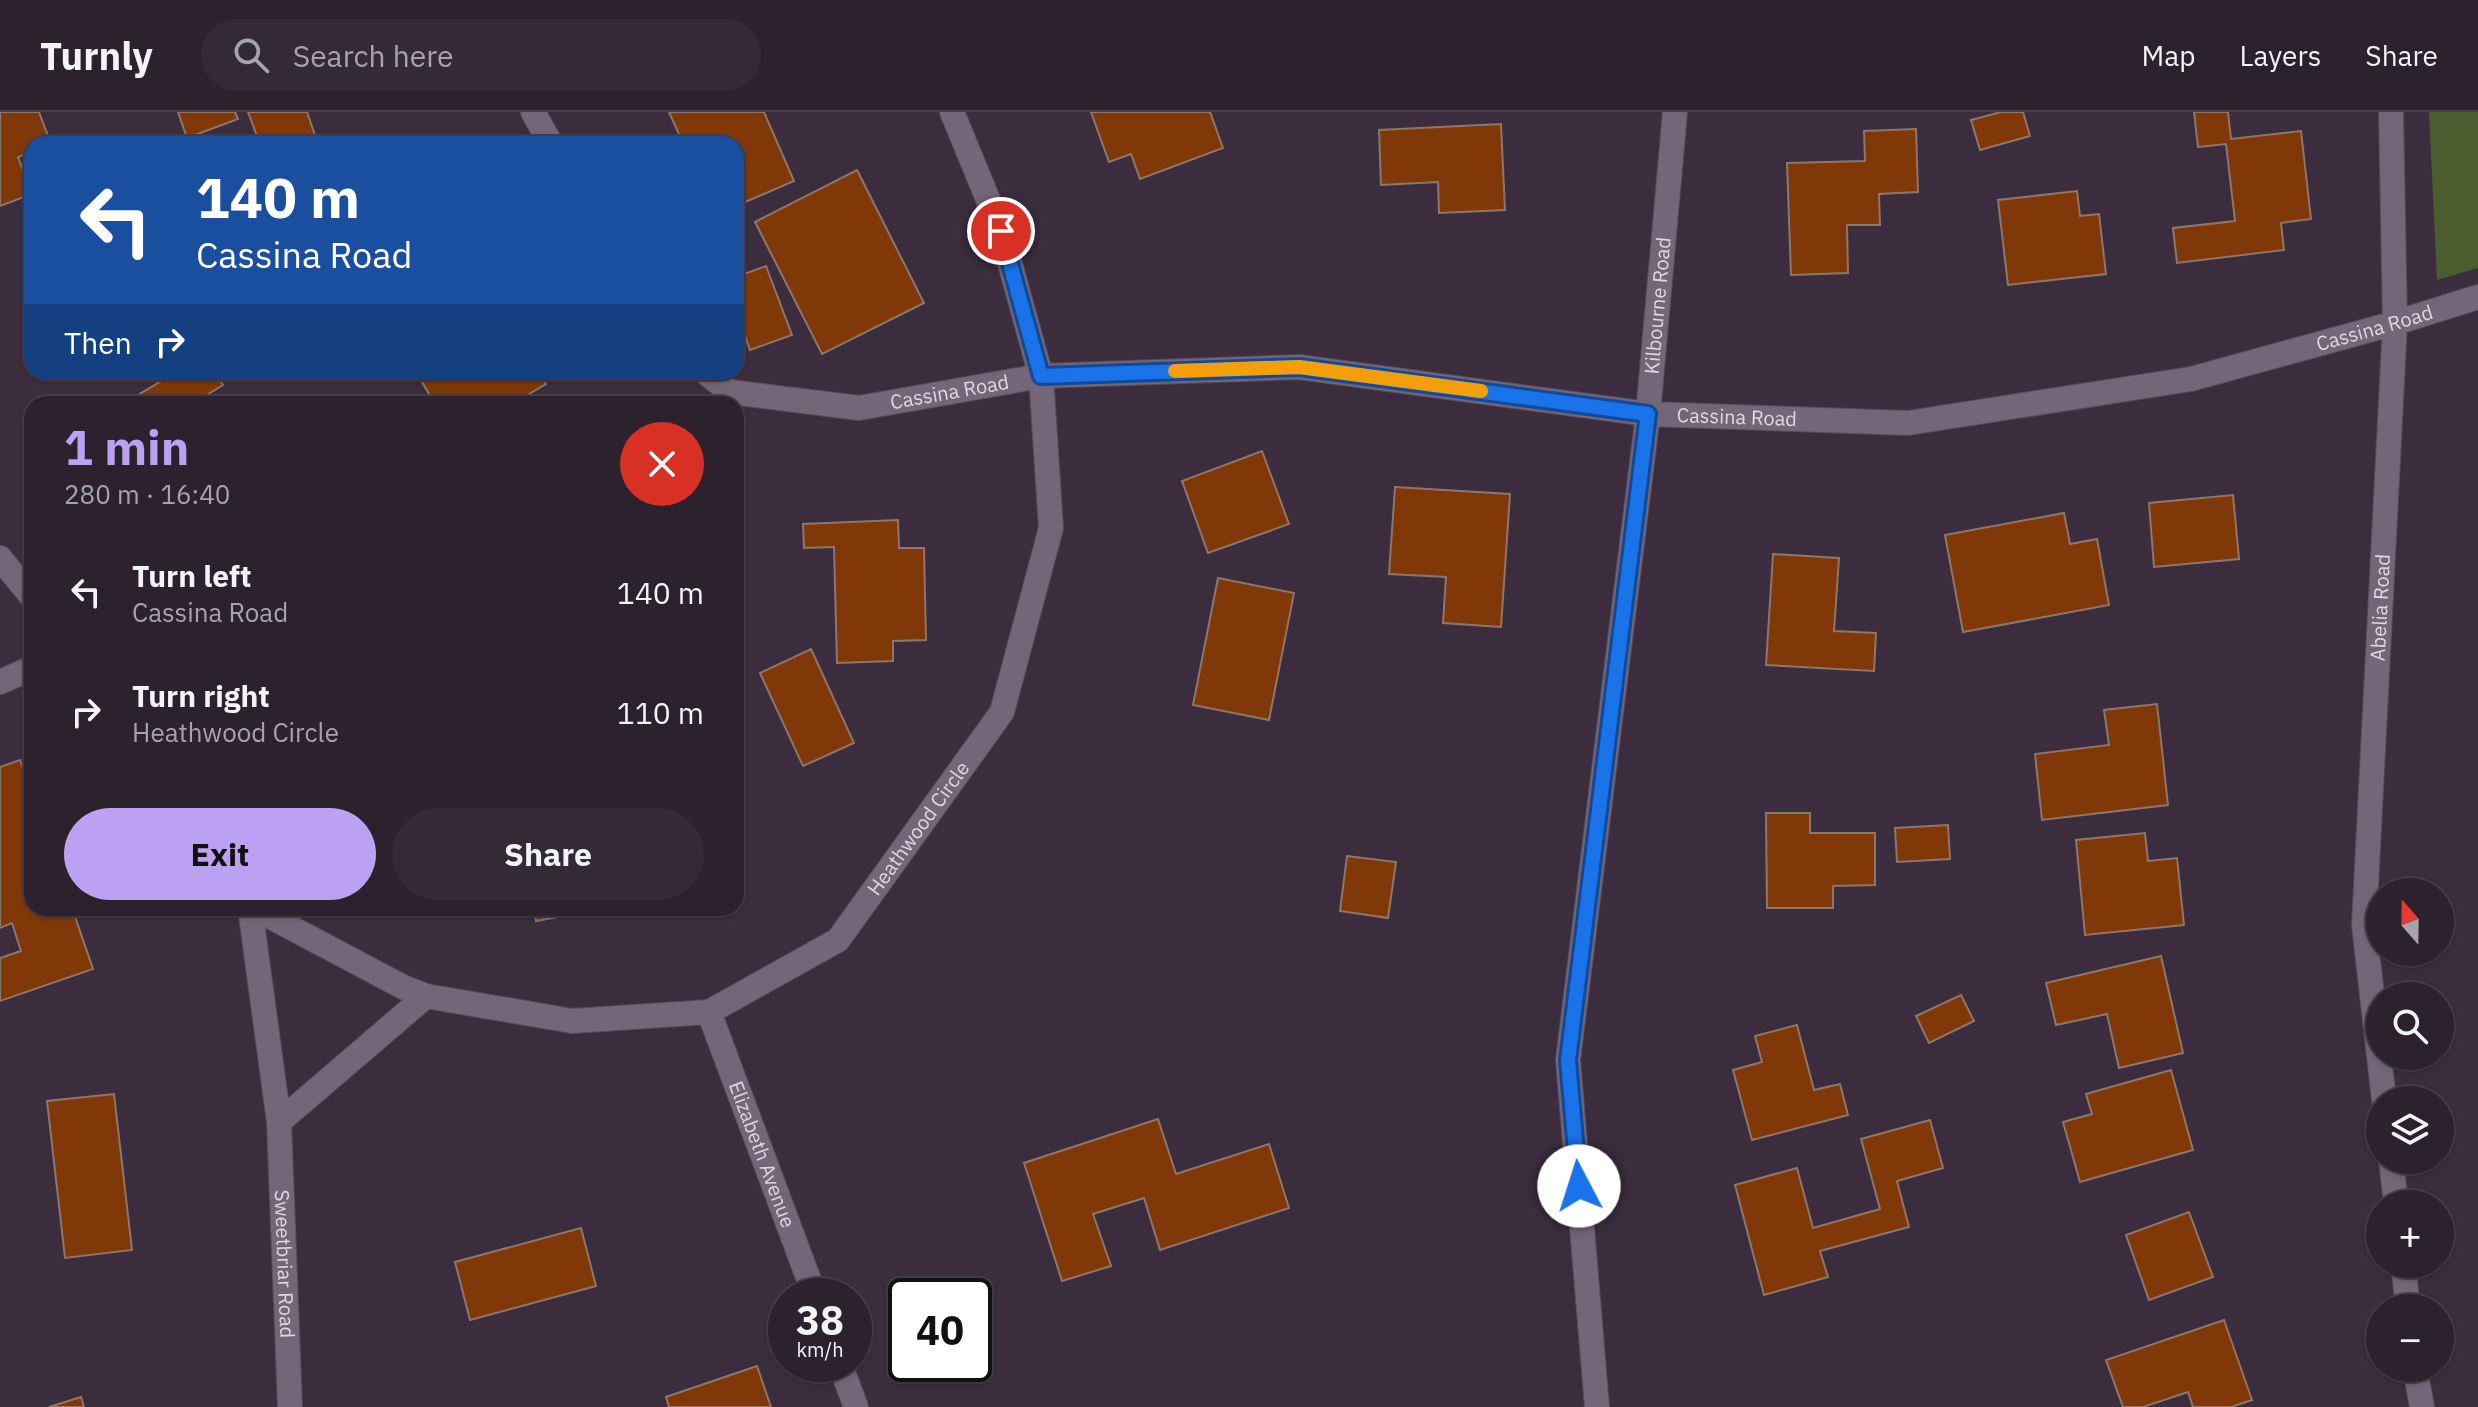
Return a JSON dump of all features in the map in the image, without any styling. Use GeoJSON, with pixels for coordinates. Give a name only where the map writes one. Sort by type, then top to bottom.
{"type":"FeatureCollection","features":[{"type":"Feature","properties":{"kind":"street"},"geometry":{"type":"LineString","coordinates":[[533,112],[546,136]]}},
{"type":"Feature","properties":{"kind":"street","name":"Heathwood Circle"},"geometry":{"type":"LineString","coordinates":[[267,916],[426,996],[572,1021],[709,1012],[838,940],[1002,712],[1051,528],[1041,376],[1001,231],[952,112]]}},
{"type":"Feature","properties":{"kind":"street","name":"Kilbourne Road"},"geometry":{"type":"LineString","coordinates":[[1597,1407],[1568,1060],[1648,414],[1675,112]]}},
{"type":"Feature","properties":{"kind":"street","name":"Abelia Road"},"geometry":{"type":"LineString","coordinates":[[2382,1086],[2364,925],[2395,323],[2391,112]]}},
{"type":"Feature","properties":{"kind":"street","name":"Cassina Road"},"geometry":{"type":"LineString","coordinates":[[715,380],[730,392],[859,408],[1041,376],[1299,367],[1648,414],[1908,423],[2191,379],[2478,297]]}},
{"type":"Feature","properties":{"kind":"street"},"geometry":{"type":"LineString","coordinates":[[0,558],[24,587]]}},
{"type":"Feature","properties":{"kind":"street"},"geometry":{"type":"LineString","coordinates":[[0,682],[24,672]]}},
{"type":"Feature","properties":{"kind":"street","name":"Sweetbriar Road"},"geometry":{"type":"LineString","coordinates":[[253,916],[279,1122],[290,1407]]}},
{"type":"Feature","properties":{"kind":"street"},"geometry":{"type":"LineString","coordinates":[[279,1122],[426,996]]}},
{"type":"Feature","properties":{"kind":"street","name":"Elizabeth Avenue"},"geometry":{"type":"LineString","coordinates":[[709,1012],[808,1278]]}},
{"type":"Feature","properties":{"kind":"street"},"geometry":{"type":"LineString","coordinates":[[847,1382],[856,1407]]}},
{"type":"Feature","properties":{"kind":"street"},"geometry":{"type":"LineString","coordinates":[[2418,1382],[2422,1407]]}},
{"type":"Feature","properties":{"kind":"green space"},"geometry":{"type":"Polygon","coordinates":[[[2429,112],[2478,112],[2478,268],[2437,280],[2429,112]]]}},
{"type":"Feature","properties":{"kind":"building"},"geometry":{"type":"Polygon","coordinates":[[[0,112],[39,112],[48,136],[24,136],[24,155],[18,157],[24,173],[24,197],[0,206],[0,112]]]}},
{"type":"Feature","properties":{"kind":"building"},"geometry":{"type":"Polygon","coordinates":[[[178,112],[235,112],[238,119],[192,136],[186,136],[178,112]]]}},
{"type":"Feature","properties":{"kind":"building"},"geometry":{"type":"Polygon","coordinates":[[[248,112],[307,112],[315,136],[257,136],[248,112]]]}},
{"type":"Feature","properties":{"kind":"building"},"geometry":{"type":"Polygon","coordinates":[[[669,112],[764,112],[794,181],[744,203],[744,136],[680,136],[669,112]]]}},
{"type":"Feature","properties":{"kind":"building"},"geometry":{"type":"Polygon","coordinates":[[[1091,112],[1210,112],[1223,148],[1140,179],[1131,154],[1109,162],[1091,112]]]}},
{"type":"Feature","properties":{"kind":"building"},"geometry":{"type":"Polygon","coordinates":[[[2001,112],[2023,112],[2030,136],[1980,150],[1971,120],[2001,112]]]}},
{"type":"Feature","properties":{"kind":"building"},"geometry":{"type":"Polygon","coordinates":[[[2194,112],[2228,112],[2231,139],[2301,131],[2311,219],[2281,223],[2284,250],[2177,263],[2173,228],[2235,221],[2226,144],[2198,147],[2194,112]]]}},
{"type":"Feature","properties":{"kind":"building"},"geometry":{"type":"Polygon","coordinates":[[[1501,124],[1505,210],[1439,213],[1438,182],[1381,185],[1379,130],[1501,124]]]}},
{"type":"Feature","properties":{"kind":"building"},"geometry":{"type":"Polygon","coordinates":[[[1916,129],[1918,192],[1879,194],[1880,225],[1847,225],[1848,273],[1791,275],[1787,163],[1865,161],[1864,131],[1916,129]]]}},
{"type":"Feature","properties":{"kind":"building"},"geometry":{"type":"Polygon","coordinates":[[[857,170],[924,303],[822,354],[755,222],[857,170]]]}},
{"type":"Feature","properties":{"kind":"building"},"geometry":{"type":"Polygon","coordinates":[[[2077,191],[2080,216],[2099,214],[2106,274],[2008,285],[1998,200],[2077,191]]]}},
{"type":"Feature","properties":{"kind":"building"},"geometry":{"type":"Polygon","coordinates":[[[766,266],[792,335],[750,350],[744,333],[744,274],[766,266]]]}},
{"type":"Feature","properties":{"kind":"building"},"geometry":{"type":"Polygon","coordinates":[[[163,380],[220,380],[223,385],[205,396],[136,396],[163,380]]]}},
{"type":"Feature","properties":{"kind":"building"},"geometry":{"type":"Polygon","coordinates":[[[544,380],[546,384],[526,396],[430,396],[422,382],[544,380]]]}},
{"type":"Feature","properties":{"kind":"building"},"geometry":{"type":"Polygon","coordinates":[[[1262,451],[1289,524],[1208,553],[1182,481],[1262,451]]]}},
{"type":"Feature","properties":{"kind":"building"},"geometry":{"type":"Polygon","coordinates":[[[1395,487],[1510,494],[1501,627],[1443,623],[1446,577],[1389,574],[1395,487]]]}},
{"type":"Feature","properties":{"kind":"building"},"geometry":{"type":"Polygon","coordinates":[[[2233,495],[2239,559],[2154,567],[2149,503],[2233,495]]]}},
{"type":"Feature","properties":{"kind":"building"},"geometry":{"type":"Polygon","coordinates":[[[2064,513],[2070,544],[2097,539],[2109,605],[1963,632],[1945,535],[2064,513]]]}},
{"type":"Feature","properties":{"kind":"building"},"geometry":{"type":"Polygon","coordinates":[[[898,520],[899,548],[924,548],[926,640],[893,641],[893,661],[837,663],[834,547],[804,548],[803,524],[898,520]]]}},
{"type":"Feature","properties":{"kind":"building"},"geometry":{"type":"Polygon","coordinates":[[[1773,554],[1839,558],[1834,631],[1876,633],[1874,671],[1766,665],[1773,554]]]}},
{"type":"Feature","properties":{"kind":"building"},"geometry":{"type":"Polygon","coordinates":[[[1218,578],[1294,593],[1269,720],[1193,705],[1218,578]]]}},
{"type":"Feature","properties":{"kind":"building"},"geometry":{"type":"Polygon","coordinates":[[[811,649],[854,743],[803,766],[760,673],[811,649]]]}},
{"type":"Feature","properties":{"kind":"building"},"geometry":{"type":"Polygon","coordinates":[[[2157,704],[2168,805],[2042,820],[2035,754],[2109,745],[2104,710],[2157,704]]]}},
{"type":"Feature","properties":{"kind":"building"},"geometry":{"type":"Polygon","coordinates":[[[20,760],[24,771],[24,916],[75,916],[93,969],[0,1001],[0,958],[21,951],[12,923],[0,928],[0,767],[20,760]]]}},
{"type":"Feature","properties":{"kind":"building"},"geometry":{"type":"Polygon","coordinates":[[[1766,813],[1810,813],[1810,833],[1875,833],[1875,885],[1833,886],[1833,908],[1767,908],[1766,813]]]}},
{"type":"Feature","properties":{"kind":"building"},"geometry":{"type":"Polygon","coordinates":[[[1948,825],[1950,859],[1897,862],[1895,828],[1948,825]]]}},
{"type":"Feature","properties":{"kind":"building"},"geometry":{"type":"Polygon","coordinates":[[[2145,833],[2148,861],[2177,858],[2184,925],[2085,935],[2076,840],[2145,833]]]}},
{"type":"Feature","properties":{"kind":"building"},"geometry":{"type":"Polygon","coordinates":[[[1347,856],[1396,862],[1388,918],[1340,911],[1347,856]]]}},
{"type":"Feature","properties":{"kind":"building"},"geometry":{"type":"Polygon","coordinates":[[[535,916],[563,916],[536,921],[535,916]]]}},
{"type":"Feature","properties":{"kind":"building"},"geometry":{"type":"Polygon","coordinates":[[[2161,956],[2183,1053],[2119,1068],[2107,1014],[2056,1025],[2046,983],[2161,956]]]}},
{"type":"Feature","properties":{"kind":"building"},"geometry":{"type":"Polygon","coordinates":[[[1961,995],[1974,1021],[1929,1043],[1916,1016],[1961,995]]]}},
{"type":"Feature","properties":{"kind":"building"},"geometry":{"type":"Polygon","coordinates":[[[1797,1025],[1814,1090],[1840,1084],[1848,1115],[1752,1140],[1733,1070],[1762,1062],[1755,1036],[1797,1025]]]}},
{"type":"Feature","properties":{"kind":"building"},"geometry":{"type":"Polygon","coordinates":[[[2171,1070],[2193,1150],[2080,1182],[2063,1122],[2092,1114],[2086,1094],[2171,1070]]]}},
{"type":"Feature","properties":{"kind":"building"},"geometry":{"type":"Polygon","coordinates":[[[114,1094],[132,1250],[65,1258],[47,1101],[114,1094]]]}},
{"type":"Feature","properties":{"kind":"building"},"geometry":{"type":"Polygon","coordinates":[[[1158,1119],[1176,1174],[1269,1144],[1289,1208],[1160,1250],[1144,1198],[1093,1214],[1111,1266],[1062,1281],[1024,1163],[1158,1119]]]}},
{"type":"Feature","properties":{"kind":"building"},"geometry":{"type":"Polygon","coordinates":[[[1930,1120],[1943,1168],[1897,1181],[1909,1227],[1820,1251],[1828,1277],[1764,1295],[1735,1185],[1797,1168],[1813,1228],[1880,1209],[1861,1139],[1930,1120]]]}},
{"type":"Feature","properties":{"kind":"building"},"geometry":{"type":"Polygon","coordinates":[[[2189,1212],[2213,1277],[2149,1300],[2126,1235],[2189,1212]]]}},
{"type":"Feature","properties":{"kind":"building"},"geometry":{"type":"Polygon","coordinates":[[[581,1228],[596,1286],[470,1320],[455,1262],[581,1228]]]}},
{"type":"Feature","properties":{"kind":"building"},"geometry":{"type":"Polygon","coordinates":[[[2224,1320],[2252,1400],[2231,1407],[2193,1407],[2188,1392],[2143,1407],[2123,1407],[2106,1360],[2224,1320]]]}},
{"type":"Feature","properties":{"kind":"building"},"geometry":{"type":"Polygon","coordinates":[[[757,1366],[771,1407],[669,1407],[666,1397],[757,1366]]]}},
{"type":"Feature","properties":{"kind":"building"},"geometry":{"type":"Polygon","coordinates":[[[81,1397],[84,1407],[49,1407],[81,1397]]]}},
{"type":"Feature","properties":{"kind":"slow traffic"},"geometry":{"type":"LineString","coordinates":[[1175,371],[1299,367],[1481,391]]}},
{"type":"Feature","properties":{"kind":"route"},"geometry":{"type":"LineString","coordinates":[[1001,231],[1041,376],[1299,367],[1648,414],[1568,1060],[1579,1186]]}}]}
